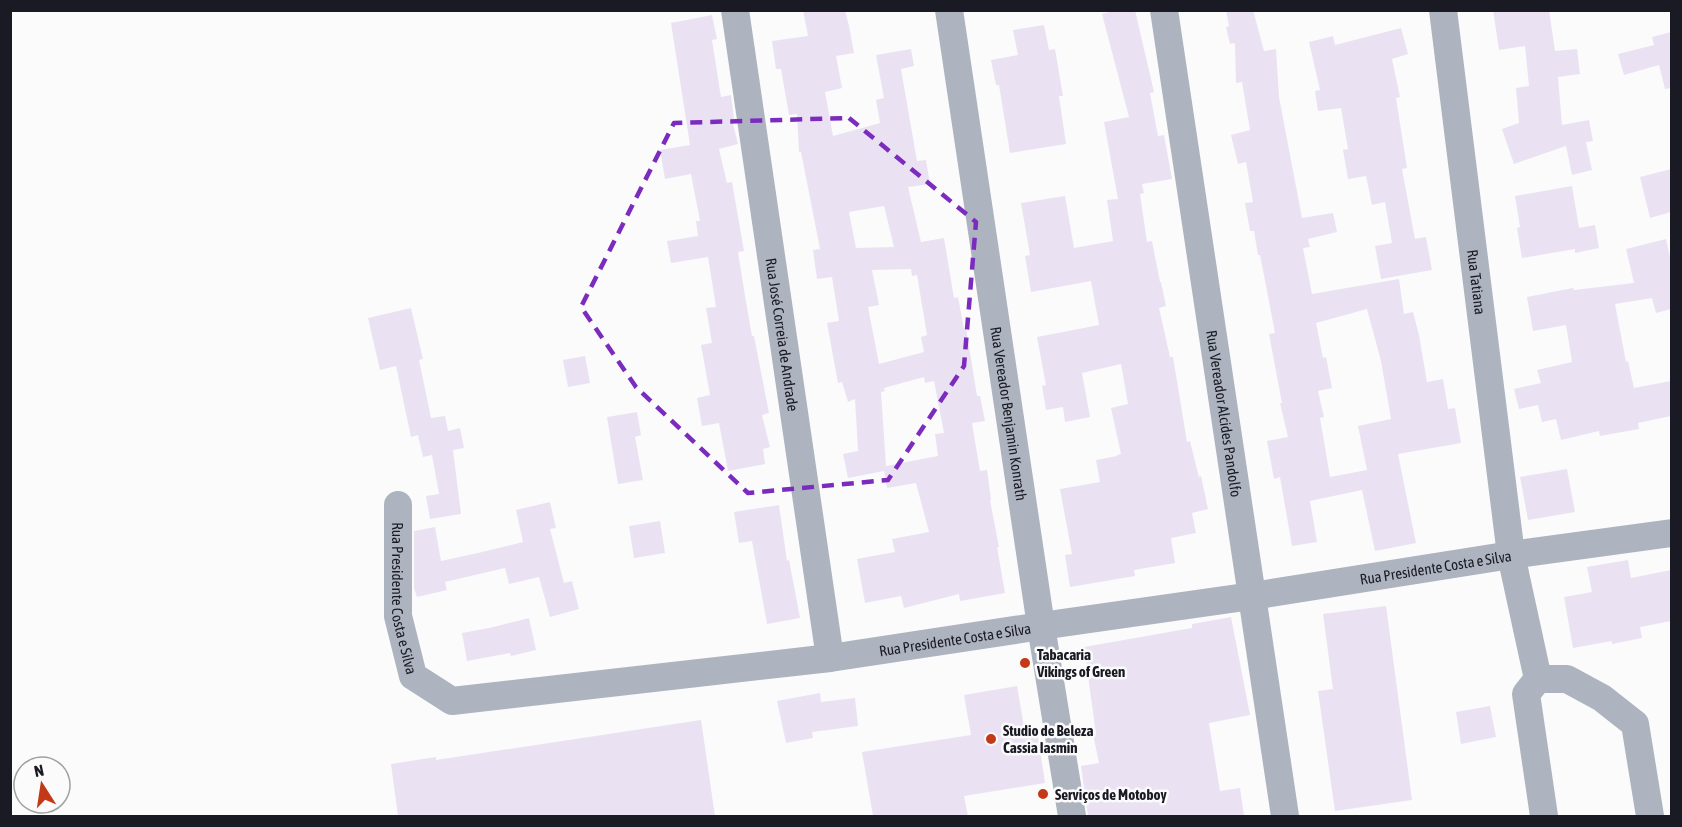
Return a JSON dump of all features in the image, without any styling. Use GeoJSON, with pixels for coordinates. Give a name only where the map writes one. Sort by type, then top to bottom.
{"type":"FeatureCollection","features":[{"type":"Feature","properties":{"kind":"street","name":"Rua José Correia de Andrade"},"geometry":{"type":"LineString","coordinates":[[735,10],[830,658]]}},
{"type":"Feature","properties":{"kind":"street","name":"Rua Vereador Benjamin Konrath"},"geometry":{"type":"LineString","coordinates":[[949,10],[1041,626],[1072,816]]}},
{"type":"Feature","properties":{"kind":"street","name":"Rua Vereador Alcides Pandolfo"},"geometry":{"type":"LineString","coordinates":[[1164,10],[1285,816]]}},
{"type":"Feature","properties":{"kind":"street","name":"Rua Tatiana"},"geometry":{"type":"LineString","coordinates":[[1443,10],[1511,555],[1538,679]]}},
{"type":"Feature","properties":{"kind":"street","name":"Rua Presidente Costa e Silva"},"geometry":{"type":"LineString","coordinates":[[398,505],[398,616],[413,676],[452,701],[830,658],[1671,533]]}},
{"type":"Feature","properties":{"kind":"street"},"geometry":{"type":"LineString","coordinates":[[1544,816],[1526,694],[1538,679],[1567,679],[1602,698],[1635,724],[1650,816]]}},
{"type":"Feature","properties":{"kind":"highlighted area"},"geometry":{"type":"Polygon","coordinates":[[[849,118],[976,222],[964,366],[888,480],[748,493],[636,387],[581,307],[674,123],[849,118]]]}},
{"type":"Feature","properties":{"kind":"building"},"geometry":{"type":"Polygon","coordinates":[[[803,10],[845,10],[854,53],[836,56],[842,88],[825,92],[833,136],[880,123],[876,100],[884,98],[876,55],[911,49],[914,66],[901,69],[917,161],[926,160],[930,184],[908,187],[921,242],[944,238],[954,298],[958,297],[964,329],[966,328],[977,396],[980,396],[985,421],[972,423],[980,471],[987,470],[1005,593],[960,601],[959,594],[904,608],[901,596],[865,603],[857,559],[895,552],[892,539],[929,532],[916,483],[887,488],[884,471],[848,478],[843,454],[858,451],[855,399],[848,402],[842,382],[838,383],[827,323],[839,321],[832,277],[817,279],[813,250],[820,249],[801,152],[799,152],[797,114],[789,115],[781,69],[776,69],[772,41],[808,36],[803,10]],[[884,206],[849,212],[856,248],[894,247],[884,206]],[[911,269],[872,270],[879,305],[868,307],[879,364],[924,352],[921,337],[927,335],[917,275],[912,276],[911,269]],[[924,377],[884,388],[885,391],[881,392],[886,466],[938,456],[935,434],[944,433],[934,381],[925,383],[924,377]]]}},
{"type":"Feature","properties":{"kind":"building"},"geometry":{"type":"Polygon","coordinates":[[[1117,10],[1135,10],[1154,92],[1150,93],[1158,136],[1164,135],[1172,179],[1142,184],[1144,193],[1140,194],[1147,242],[1152,241],[1166,306],[1159,308],[1170,357],[1173,357],[1187,442],[1190,441],[1199,477],[1201,476],[1208,509],[1192,513],[1196,533],[1171,538],[1175,563],[1134,570],[1135,576],[1070,587],[1065,555],[1072,554],[1060,489],[1100,482],[1096,460],[1121,454],[1111,408],[1128,404],[1121,364],[1082,373],[1090,417],[1065,422],[1063,407],[1046,410],[1042,386],[1046,385],[1037,337],[1099,325],[1091,281],[1031,292],[1025,256],[1030,255],[1021,203],[1065,196],[1074,248],[1113,241],[1107,200],[1118,199],[1104,122],[1129,117],[1102,14],[1117,10]]]}},
{"type":"Feature","properties":{"kind":"building"},"geometry":{"type":"Polygon","coordinates":[[[1226,10],[1253,10],[1264,51],[1276,49],[1279,97],[1302,218],[1333,213],[1337,232],[1308,239],[1310,247],[1303,248],[1312,294],[1399,279],[1404,314],[1413,312],[1427,382],[1443,379],[1448,409],[1455,408],[1461,443],[1398,454],[1416,543],[1375,551],[1362,490],[1310,501],[1317,542],[1292,546],[1280,477],[1274,479],[1267,441],[1288,437],[1269,334],[1275,333],[1260,255],[1258,255],[1254,231],[1250,231],[1245,203],[1253,202],[1246,162],[1238,164],[1231,135],[1250,130],[1242,82],[1236,83],[1235,43],[1230,44],[1226,27],[1229,26],[1226,10]],[[1367,309],[1316,323],[1332,388],[1318,391],[1324,417],[1320,418],[1330,477],[1367,470],[1358,426],[1391,419],[1381,361],[1367,309]]]}},
{"type":"Feature","properties":{"kind":"building"},"geometry":{"type":"Polygon","coordinates":[[[1493,10],[1549,10],[1555,51],[1577,49],[1580,74],[1558,77],[1562,125],[1589,120],[1593,141],[1586,142],[1592,170],[1572,175],[1566,146],[1514,164],[1502,129],[1519,123],[1516,88],[1529,86],[1525,46],[1499,50],[1493,10]]]}},
{"type":"Feature","properties":{"kind":"building"},"geometry":{"type":"Polygon","coordinates":[[[712,15],[717,39],[712,40],[721,97],[731,95],[734,119],[732,120],[738,144],[719,149],[727,183],[732,182],[744,251],[738,252],[746,302],[769,413],[762,415],[770,447],[763,449],[765,464],[728,471],[719,423],[702,426],[697,398],[710,395],[701,345],[712,343],[706,308],[716,307],[708,257],[671,263],[667,241],[698,236],[696,221],[700,221],[691,174],[665,179],[660,150],[690,145],[671,23],[712,15]]]}},
{"type":"Feature","properties":{"kind":"building"},"geometry":{"type":"Polygon","coordinates":[[[1044,25],[1049,50],[1055,49],[1063,96],[1059,96],[1066,144],[1010,153],[999,85],[996,85],[991,60],[1018,55],[1013,30],[1044,25]]]}},
{"type":"Feature","properties":{"kind":"building"},"geometry":{"type":"Polygon","coordinates":[[[1401,28],[1408,54],[1392,59],[1400,97],[1396,98],[1407,168],[1402,169],[1415,239],[1426,237],[1432,270],[1381,279],[1375,246],[1392,243],[1385,202],[1372,205],[1366,176],[1348,179],[1343,150],[1348,149],[1341,108],[1318,111],[1315,91],[1320,90],[1309,42],[1333,36],[1335,45],[1401,28]]]}},
{"type":"Feature","properties":{"kind":"building"},"geometry":{"type":"Polygon","coordinates":[[[1671,32],[1671,88],[1665,89],[1659,65],[1624,75],[1618,54],[1654,45],[1652,37],[1671,32]]]}},
{"type":"Feature","properties":{"kind":"building"},"geometry":{"type":"Polygon","coordinates":[[[1671,169],[1671,212],[1650,218],[1640,177],[1671,169]]]}},
{"type":"Feature","properties":{"kind":"building"},"geometry":{"type":"Polygon","coordinates":[[[1572,186],[1579,228],[1595,225],[1599,248],[1575,253],[1575,249],[1522,258],[1515,196],[1572,186]]]}},
{"type":"Feature","properties":{"kind":"building"},"geometry":{"type":"Polygon","coordinates":[[[1666,239],[1671,261],[1671,309],[1656,313],[1652,298],[1615,304],[1626,362],[1628,361],[1634,388],[1671,381],[1671,416],[1638,423],[1639,429],[1600,436],[1599,431],[1561,440],[1556,419],[1542,422],[1538,405],[1519,409],[1514,389],[1541,383],[1537,370],[1572,362],[1566,325],[1533,331],[1527,297],[1573,288],[1574,290],[1634,283],[1626,249],[1666,239]]]}},
{"type":"Feature","properties":{"kind":"building"},"geometry":{"type":"Polygon","coordinates":[[[411,308],[423,359],[419,360],[431,418],[445,416],[448,431],[460,428],[464,448],[453,450],[461,514],[430,519],[426,496],[439,494],[432,455],[423,457],[418,435],[411,437],[396,366],[380,370],[368,318],[411,308]]]}},
{"type":"Feature","properties":{"kind":"building"},"geometry":{"type":"Polygon","coordinates":[[[585,356],[590,383],[568,387],[563,360],[585,356]]]}},
{"type":"Feature","properties":{"kind":"building"},"geometry":{"type":"Polygon","coordinates":[[[637,412],[641,435],[635,437],[643,480],[618,484],[607,417],[637,412]]]}},
{"type":"Feature","properties":{"kind":"building"},"geometry":{"type":"Polygon","coordinates":[[[1567,469],[1575,512],[1528,520],[1520,477],[1567,469]]]}},
{"type":"Feature","properties":{"kind":"building"},"geometry":{"type":"Polygon","coordinates":[[[550,502],[556,528],[550,529],[564,583],[572,581],[579,609],[550,617],[539,577],[509,584],[505,568],[445,582],[447,590],[417,597],[414,588],[414,531],[435,527],[441,561],[523,542],[516,510],[550,502]]]}},
{"type":"Feature","properties":{"kind":"building"},"geometry":{"type":"Polygon","coordinates":[[[779,505],[787,561],[789,560],[800,618],[767,624],[752,541],[739,543],[734,512],[779,505]]]}},
{"type":"Feature","properties":{"kind":"building"},"geometry":{"type":"Polygon","coordinates":[[[660,521],[665,553],[634,558],[629,526],[660,521]]]}},
{"type":"Feature","properties":{"kind":"building"},"geometry":{"type":"Polygon","coordinates":[[[1628,560],[1631,578],[1671,570],[1671,621],[1640,627],[1642,638],[1573,648],[1564,597],[1592,592],[1587,567],[1628,560]]]}},
{"type":"Feature","properties":{"kind":"building"},"geometry":{"type":"Polygon","coordinates":[[[1386,606],[1412,800],[1335,811],[1318,691],[1333,689],[1323,614],[1386,606]]]}},
{"type":"Feature","properties":{"kind":"building"},"geometry":{"type":"Polygon","coordinates":[[[1231,617],[1250,715],[1209,723],[1220,791],[1240,788],[1244,816],[1088,816],[1081,766],[1099,763],[1093,734],[1096,734],[1084,647],[1192,628],[1192,624],[1231,617]]]}},
{"type":"Feature","properties":{"kind":"building"},"geometry":{"type":"Polygon","coordinates":[[[529,618],[536,650],[511,656],[510,653],[467,661],[462,633],[529,618]]]}},
{"type":"Feature","properties":{"kind":"building"},"geometry":{"type":"Polygon","coordinates":[[[1017,686],[1026,738],[1038,736],[1045,783],[964,796],[968,816],[873,816],[862,752],[971,735],[964,695],[1017,686]]]}},
{"type":"Feature","properties":{"kind":"building"},"geometry":{"type":"Polygon","coordinates":[[[820,693],[821,702],[855,698],[858,726],[812,732],[813,738],[786,743],[777,701],[820,693]]]}},
{"type":"Feature","properties":{"kind":"building"},"geometry":{"type":"Polygon","coordinates":[[[1490,706],[1496,737],[1461,744],[1456,712],[1490,706]]]}},
{"type":"Feature","properties":{"kind":"building"},"geometry":{"type":"Polygon","coordinates":[[[701,720],[715,816],[398,816],[391,764],[436,757],[436,760],[701,720]]]}},
{"type":"Feature","properties":{"kind":"place","name":"Tabacaria Vikings of Green"},"geometry":{"type":"Point","coordinates":[1025,663]}},
{"type":"Feature","properties":{"kind":"place","name":"Studio de Beleza Cassia Iasmin"},"geometry":{"type":"Point","coordinates":[991,739]}},
{"type":"Feature","properties":{"kind":"place","name":"Serviços de Motoboy"},"geometry":{"type":"Point","coordinates":[1043,794]}}]}
